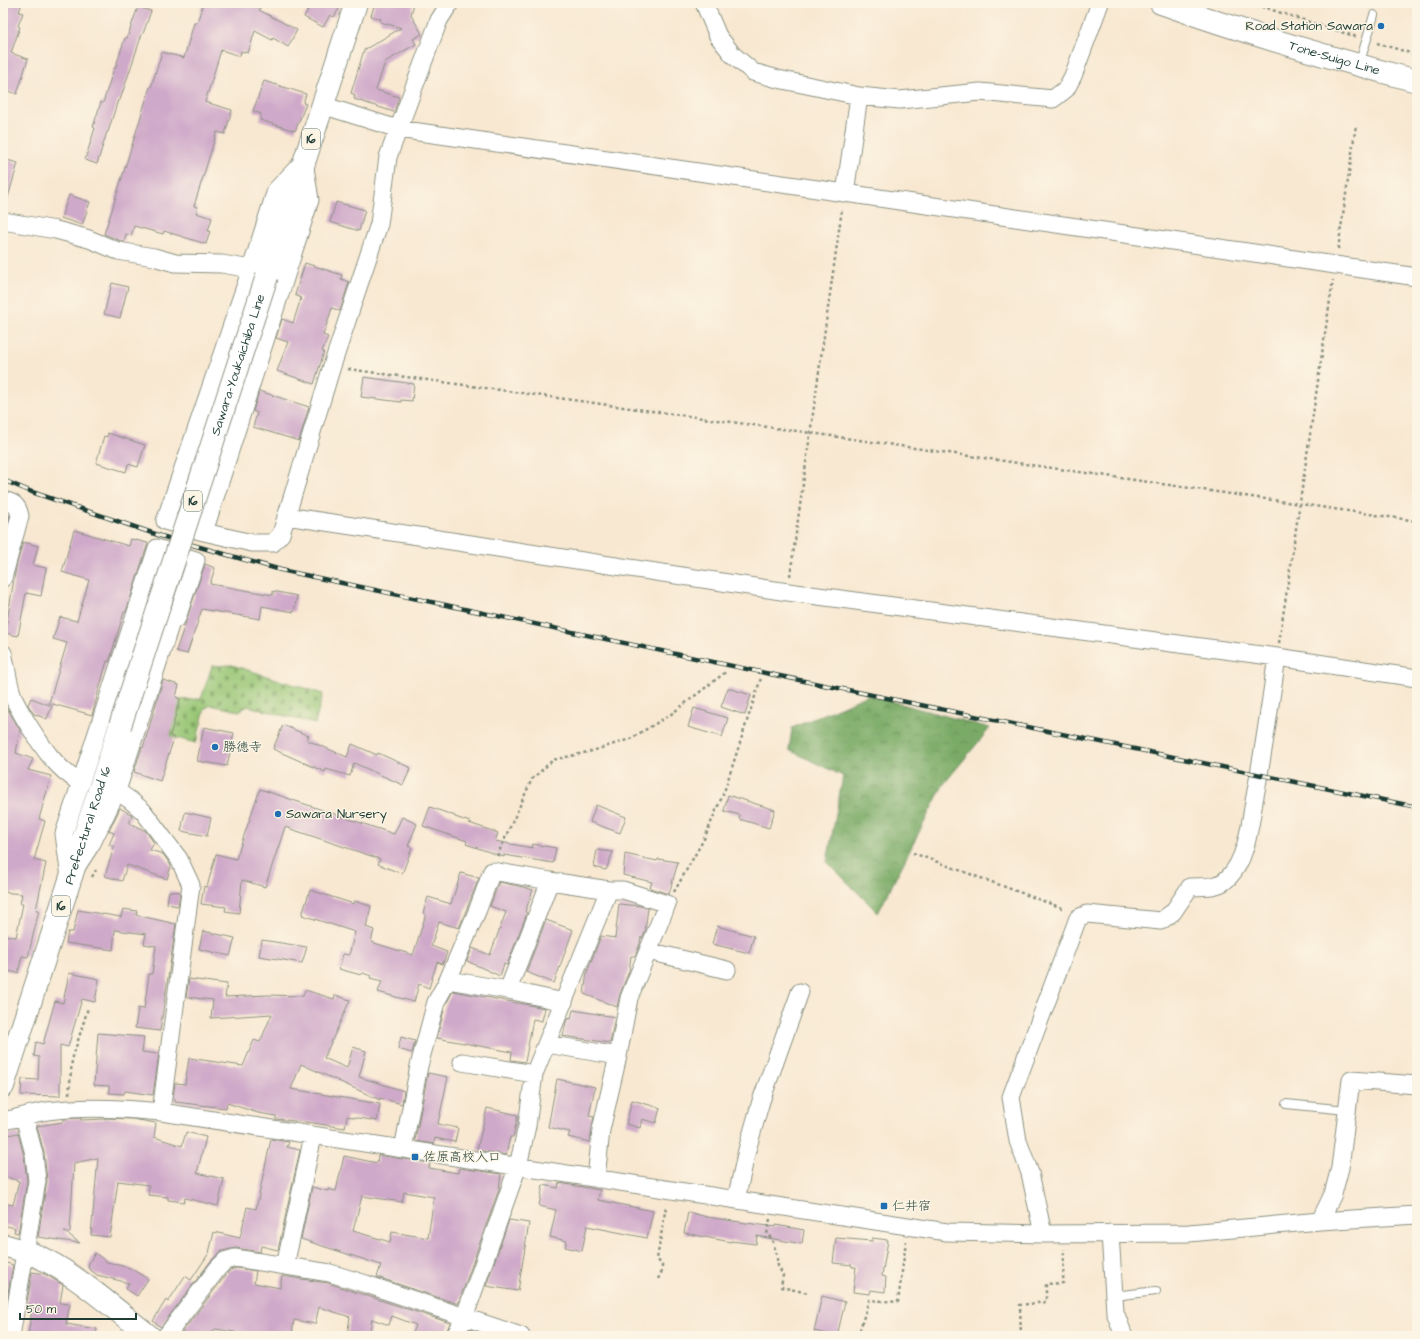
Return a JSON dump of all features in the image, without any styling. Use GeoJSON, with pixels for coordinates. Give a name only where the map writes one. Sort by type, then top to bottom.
{"type":"FeatureCollection","features":[{"type":"Feature","properties":{"kind":"main road","name":"Sawara-Youkaichiba Line"},"geometry":{"type":"LineString","coordinates":[[120,726],[259,272],[304,161],[356,3]]}},
{"type":"Feature","properties":{"kind":"main road","name":"Tone-Suigo Line"},"geometry":{"type":"LineString","coordinates":[[1161,3],[1209,20],[1359,66],[1417,81]]}},
{"type":"Feature","properties":{"kind":"main road","name":"Prefectural Road 16"},"geometry":{"type":"LineString","coordinates":[[3,1086],[120,726]]}},
{"type":"Feature","properties":{"kind":"main road"},"geometry":{"type":"LineString","coordinates":[[3,1245],[25,1251],[51,1263],[73,1277],[150,1336]]}},
{"type":"Feature","properties":{"kind":"street"},"geometry":{"type":"LineString","coordinates":[[3,221],[56,230],[89,239],[118,251],[154,257],[175,263],[231,265],[259,272],[166,521],[204,532],[252,543],[272,543],[281,534],[332,366],[380,224],[388,157],[439,20],[450,3]]}},
{"type":"Feature","properties":{"kind":"street"},"geometry":{"type":"LineString","coordinates":[[704,3],[718,36],[733,55],[753,72],[778,79],[859,96],[900,100],[980,92],[1053,99],[1066,89],[1073,76],[1100,3]]}},
{"type":"Feature","properties":{"kind":"street"},"geometry":{"type":"LineString","coordinates":[[845,193],[859,96]]}},
{"type":"Feature","properties":{"kind":"street"},"geometry":{"type":"LineString","coordinates":[[322,105],[398,129],[1417,277]]}},
{"type":"Feature","properties":{"kind":"street"},"geometry":{"type":"LineString","coordinates":[[204,532],[310,200],[304,161]]}},
{"type":"Feature","properties":{"kind":"street"},"geometry":{"type":"LineString","coordinates":[[3,500],[12,502],[19,510],[20,516],[3,578]]}},
{"type":"Feature","properties":{"kind":"street"},"geometry":{"type":"LineString","coordinates":[[286,516],[788,592],[1277,657],[1417,678]]}},
{"type":"Feature","properties":{"kind":"street"},"geometry":{"type":"LineString","coordinates":[[157,548],[196,560],[177,618],[173,616],[117,791],[92,843],[70,877],[64,834],[157,548]]}},
{"type":"Feature","properties":{"kind":"street"},"geometry":{"type":"LineString","coordinates":[[3,654],[8,699],[45,749],[65,772],[81,783]]}},
{"type":"Feature","properties":{"kind":"street"},"geometry":{"type":"LineString","coordinates":[[1043,1234],[1030,1173],[1018,1142],[1011,1097],[1078,918],[1087,914],[1161,922],[1173,912],[1190,887],[1218,886],[1230,876],[1241,858],[1247,838],[1259,775],[1277,657]]}},
{"type":"Feature","properties":{"kind":"street"},"geometry":{"type":"LineString","coordinates":[[117,791],[143,811],[178,859],[191,885],[161,1112]]}},
{"type":"Feature","properties":{"kind":"street"},"geometry":{"type":"LineString","coordinates":[[403,1149],[421,1059],[436,1002],[448,980],[478,909],[492,871],[609,890],[623,890],[667,904],[629,998],[618,1056],[601,1130],[596,1179]]}},
{"type":"Feature","properties":{"kind":"street"},"geometry":{"type":"LineString","coordinates":[[508,990],[550,881]]}},
{"type":"Feature","properties":{"kind":"street"},"geometry":{"type":"LineString","coordinates":[[455,1336],[464,1318],[518,1166],[527,1126],[534,1074],[609,890]]}},
{"type":"Feature","properties":{"kind":"street"},"geometry":{"type":"LineString","coordinates":[[648,951],[727,970]]}},
{"type":"Feature","properties":{"kind":"street"},"geometry":{"type":"LineString","coordinates":[[448,980],[508,990],[564,1002]]}},
{"type":"Feature","properties":{"kind":"street"},"geometry":{"type":"LineString","coordinates":[[736,1200],[747,1150],[761,1101],[800,992]]}},
{"type":"Feature","properties":{"kind":"street"},"geometry":{"type":"LineString","coordinates":[[547,1044],[618,1056]]}},
{"type":"Feature","properties":{"kind":"street"},"geometry":{"type":"LineString","coordinates":[[462,1062],[534,1074]]}},
{"type":"Feature","properties":{"kind":"street"},"geometry":{"type":"LineString","coordinates":[[1320,1222],[1333,1194],[1340,1168],[1351,1080],[1417,1085]]}},
{"type":"Feature","properties":{"kind":"street"},"geometry":{"type":"LineString","coordinates":[[3,1119],[8,1120],[46,1111],[68,1109],[109,1108],[161,1112],[946,1232],[1043,1234],[1189,1233],[1417,1215]]}},
{"type":"Feature","properties":{"kind":"street"},"geometry":{"type":"LineString","coordinates":[[11,1336],[37,1181],[34,1154],[24,1116]]}},
{"type":"Feature","properties":{"kind":"street"},"geometry":{"type":"LineString","coordinates":[[285,1266],[313,1136]]}},
{"type":"Feature","properties":{"kind":"street"},"geometry":{"type":"LineString","coordinates":[[1110,1233],[1115,1312],[1124,1336]]}},
{"type":"Feature","properties":{"kind":"street"},"geometry":{"type":"LineString","coordinates":[[166,1336],[218,1268],[225,1261],[234,1258],[330,1273],[521,1336]]}},
{"type":"Feature","properties":{"kind":"lane"},"geometry":{"type":"LineString","coordinates":[[1359,66],[1374,15]]}},
{"type":"Feature","properties":{"kind":"lane"},"geometry":{"type":"LineString","coordinates":[[1286,1104],[1347,1110]]}},
{"type":"Feature","properties":{"kind":"lane"},"geometry":{"type":"LineString","coordinates":[[1114,1296],[1156,1291]]}},
{"type":"Feature","properties":{"kind":"path"},"geometry":{"type":"LineString","coordinates":[[1250,3],[1417,55]]}},
{"type":"Feature","properties":{"kind":"path"},"geometry":{"type":"LineString","coordinates":[[1335,265],[1356,125]]}},
{"type":"Feature","properties":{"kind":"path"},"geometry":{"type":"LineString","coordinates":[[788,592],[841,215]]}},
{"type":"Feature","properties":{"kind":"path"},"geometry":{"type":"LineString","coordinates":[[1277,657],[1332,288]]}},
{"type":"Feature","properties":{"kind":"path"},"geometry":{"type":"LineString","coordinates":[[332,366],[1417,521]]}},
{"type":"Feature","properties":{"kind":"path"},"geometry":{"type":"LineString","coordinates":[[492,871],[501,845],[532,779],[553,760],[592,751],[630,739],[670,715],[727,671]]}},
{"type":"Feature","properties":{"kind":"path"},"geometry":{"type":"LineString","coordinates":[[667,904],[704,839],[724,792],[761,678]]}},
{"type":"Feature","properties":{"kind":"path"},"geometry":{"type":"LineString","coordinates":[[913,853],[1083,916]]}},
{"type":"Feature","properties":{"kind":"path"},"geometry":{"type":"LineString","coordinates":[[68,1109],[72,1060],[88,1008]]}},
{"type":"Feature","properties":{"kind":"path"},"geometry":{"type":"LineString","coordinates":[[658,1279],[662,1271],[662,1265],[657,1259],[669,1189]]}},
{"type":"Feature","properties":{"kind":"path"},"geometry":{"type":"LineString","coordinates":[[772,1205],[767,1234],[772,1239],[778,1266],[784,1275],[780,1287],[808,1293]]}},
{"type":"Feature","properties":{"kind":"path"},"geometry":{"type":"LineString","coordinates":[[858,1336],[869,1300],[898,1302],[908,1226]]}},
{"type":"Feature","properties":{"kind":"path"},"geometry":{"type":"LineString","coordinates":[[1021,1336],[1020,1305],[1046,1302],[1046,1284],[1063,1283],[1065,1233]]}},
{"type":"Feature","properties":{"kind":"green space"},"geometry":{"type":"Polygon","coordinates":[[[232,665],[323,694],[315,724],[248,706],[239,711],[211,705],[205,708],[196,743],[169,736],[176,700],[201,699],[212,666],[232,665]]]}},
{"type":"Feature","properties":{"kind":"green space"},"geometry":{"type":"Polygon","coordinates":[[[868,695],[990,728],[943,785],[878,913],[827,862],[843,776],[789,750],[792,728],[868,695]]]}},
{"type":"Feature","properties":{"kind":"building"},"geometry":{"type":"Polygon","coordinates":[[[3,3],[22,3],[19,12],[23,13],[18,26],[20,27],[11,53],[28,59],[17,94],[3,89],[3,3]]]}},
{"type":"Feature","properties":{"kind":"building"},"geometry":{"type":"Polygon","coordinates":[[[203,3],[263,3],[259,10],[297,30],[288,47],[273,38],[272,40],[255,31],[248,53],[241,51],[240,56],[221,50],[205,102],[232,110],[225,134],[217,132],[194,206],[198,207],[196,213],[212,218],[206,244],[164,231],[163,234],[134,226],[131,236],[126,234],[124,242],[121,241],[104,234],[162,52],[184,58],[194,23],[197,23],[203,3]]]}},
{"type":"Feature","properties":{"kind":"building"},"geometry":{"type":"Polygon","coordinates":[[[308,3],[337,3],[336,5],[340,7],[334,17],[330,15],[323,27],[304,17],[311,4],[308,3]]]}},
{"type":"Feature","properties":{"kind":"building"},"geometry":{"type":"Polygon","coordinates":[[[375,3],[414,3],[411,15],[422,34],[413,39],[416,44],[385,62],[376,90],[399,97],[394,112],[354,99],[355,95],[351,93],[364,50],[401,28],[380,22],[381,19],[371,16],[375,3]]]}},
{"type":"Feature","properties":{"kind":"building"},"geometry":{"type":"Polygon","coordinates":[[[138,7],[151,11],[120,100],[118,100],[97,164],[85,160],[95,128],[93,127],[101,102],[103,103],[125,38],[127,38],[138,7]]]}},
{"type":"Feature","properties":{"kind":"building"},"geometry":{"type":"Polygon","coordinates":[[[264,81],[306,94],[303,103],[306,104],[295,131],[260,120],[261,114],[253,111],[264,81]]]}},
{"type":"Feature","properties":{"kind":"building"},"geometry":{"type":"Polygon","coordinates":[[[3,159],[18,163],[6,204],[3,203],[3,159]]]}},
{"type":"Feature","properties":{"kind":"building"},"geometry":{"type":"Polygon","coordinates":[[[69,195],[90,202],[82,225],[61,218],[69,195]]]}},
{"type":"Feature","properties":{"kind":"building"},"geometry":{"type":"Polygon","coordinates":[[[336,202],[365,210],[359,231],[330,222],[336,202]]]}},
{"type":"Feature","properties":{"kind":"building"},"geometry":{"type":"Polygon","coordinates":[[[305,263],[342,275],[341,279],[349,282],[340,311],[332,308],[323,335],[328,337],[322,351],[324,352],[314,384],[277,371],[288,342],[276,338],[282,319],[293,323],[301,298],[295,295],[305,263]]]}},
{"type":"Feature","properties":{"kind":"building"},"geometry":{"type":"Polygon","coordinates":[[[112,283],[128,287],[120,318],[104,314],[112,283]]]}},
{"type":"Feature","properties":{"kind":"building"},"geometry":{"type":"Polygon","coordinates":[[[364,377],[414,384],[412,401],[401,400],[401,402],[361,397],[364,377]]]}},
{"type":"Feature","properties":{"kind":"building"},"geometry":{"type":"Polygon","coordinates":[[[259,391],[309,407],[299,441],[253,427],[257,413],[253,411],[259,391]]]}},
{"type":"Feature","properties":{"kind":"building"},"geometry":{"type":"Polygon","coordinates":[[[108,433],[145,445],[138,467],[128,464],[126,472],[96,463],[104,436],[107,437],[108,433]]]}},
{"type":"Feature","properties":{"kind":"building"},"geometry":{"type":"Polygon","coordinates":[[[3,514],[10,516],[3,540],[3,514]]]}},
{"type":"Feature","properties":{"kind":"building"},"geometry":{"type":"Polygon","coordinates":[[[74,530],[129,546],[131,539],[148,543],[126,612],[124,612],[109,662],[107,661],[92,715],[49,703],[67,643],[53,639],[60,617],[77,621],[89,580],[62,572],[74,530]]]}},
{"type":"Feature","properties":{"kind":"building"},"geometry":{"type":"Polygon","coordinates":[[[23,542],[38,546],[33,565],[46,568],[41,596],[26,593],[18,636],[5,633],[16,567],[23,542]]]}},
{"type":"Feature","properties":{"kind":"building"},"geometry":{"type":"Polygon","coordinates":[[[205,564],[215,568],[210,584],[273,595],[273,591],[297,596],[294,612],[262,606],[260,619],[202,609],[187,654],[176,651],[205,564]]]}},
{"type":"Feature","properties":{"kind":"building"},"geometry":{"type":"Polygon","coordinates":[[[163,680],[179,685],[176,697],[180,699],[170,736],[174,738],[160,781],[134,772],[142,747],[143,748],[163,680]]]}},
{"type":"Feature","properties":{"kind":"building"},"geometry":{"type":"Polygon","coordinates":[[[728,688],[751,695],[745,715],[721,707],[728,688]]]}},
{"type":"Feature","properties":{"kind":"building"},"geometry":{"type":"Polygon","coordinates":[[[31,698],[52,706],[47,719],[34,714],[28,705],[31,698]]]}},
{"type":"Feature","properties":{"kind":"building"},"geometry":{"type":"Polygon","coordinates":[[[3,708],[7,708],[20,730],[16,753],[33,759],[28,770],[51,776],[39,819],[45,821],[34,860],[46,863],[36,910],[39,910],[28,957],[22,956],[18,973],[3,970],[3,935],[16,937],[23,904],[20,904],[22,894],[3,892],[3,708]]]}},
{"type":"Feature","properties":{"kind":"building"},"geometry":{"type":"Polygon","coordinates":[[[694,708],[728,718],[722,737],[688,727],[694,708]]]}},
{"type":"Feature","properties":{"kind":"building"},"geometry":{"type":"Polygon","coordinates":[[[283,725],[309,736],[307,740],[347,757],[352,744],[377,755],[378,753],[411,768],[403,785],[354,763],[350,776],[326,769],[325,772],[273,749],[283,725]]]}},
{"type":"Feature","properties":{"kind":"building","name":"勝徳寺"},"geometry":{"type":"Polygon","coordinates":[[[204,727],[234,733],[227,766],[197,761],[204,727]]]}},
{"type":"Feature","properties":{"kind":"building"},"geometry":{"type":"Polygon","coordinates":[[[260,789],[394,834],[402,817],[417,824],[408,846],[412,848],[402,874],[378,864],[380,859],[285,827],[265,887],[242,880],[239,913],[225,911],[226,907],[201,904],[204,886],[207,887],[216,854],[236,859],[260,789]]]}},
{"type":"Feature","properties":{"kind":"building"},"geometry":{"type":"Polygon","coordinates":[[[728,795],[775,810],[769,828],[739,819],[740,815],[724,811],[728,795]]]}},
{"type":"Feature","properties":{"kind":"building"},"geometry":{"type":"Polygon","coordinates":[[[596,805],[626,817],[620,833],[590,822],[596,805]]]}},
{"type":"Feature","properties":{"kind":"building"},"geometry":{"type":"Polygon","coordinates":[[[430,807],[498,833],[495,841],[532,848],[533,844],[556,848],[553,863],[504,855],[504,857],[466,844],[467,841],[423,826],[430,807]]]}},
{"type":"Feature","properties":{"kind":"building"},"geometry":{"type":"Polygon","coordinates":[[[120,808],[132,815],[129,823],[146,831],[154,843],[150,850],[163,854],[170,864],[171,866],[167,879],[127,865],[122,881],[105,876],[114,847],[109,845],[114,833],[109,831],[120,808]]]}},
{"type":"Feature","properties":{"kind":"building"},"geometry":{"type":"Polygon","coordinates":[[[185,812],[211,818],[207,836],[181,831],[185,812]]]}},
{"type":"Feature","properties":{"kind":"building"},"geometry":{"type":"Polygon","coordinates":[[[597,850],[613,852],[606,870],[594,867],[597,850]]]}},
{"type":"Feature","properties":{"kind":"building"},"geometry":{"type":"Polygon","coordinates":[[[625,854],[657,861],[658,859],[678,862],[669,894],[650,888],[652,882],[623,875],[625,854]]]}},
{"type":"Feature","properties":{"kind":"building"},"geometry":{"type":"Polygon","coordinates":[[[461,873],[479,878],[459,928],[439,922],[431,946],[447,952],[443,964],[437,962],[429,988],[419,984],[414,1002],[378,992],[382,981],[370,978],[371,976],[363,973],[361,975],[339,969],[343,954],[349,955],[355,932],[302,915],[310,890],[354,904],[354,901],[371,906],[366,927],[374,930],[371,942],[413,955],[426,914],[423,913],[428,897],[451,904],[461,873]]]}},
{"type":"Feature","properties":{"kind":"building"},"geometry":{"type":"Polygon","coordinates":[[[499,882],[533,890],[525,912],[527,913],[507,965],[504,964],[500,976],[467,961],[472,948],[490,955],[506,912],[490,906],[499,882]]]}},
{"type":"Feature","properties":{"kind":"building"},"geometry":{"type":"Polygon","coordinates":[[[169,891],[180,892],[178,906],[167,904],[169,891]]]}},
{"type":"Feature","properties":{"kind":"building"},"geometry":{"type":"Polygon","coordinates":[[[619,904],[648,908],[643,938],[641,937],[635,956],[631,956],[629,971],[620,994],[617,1007],[584,994],[587,972],[601,936],[615,938],[619,904]]]}},
{"type":"Feature","properties":{"kind":"building"},"geometry":{"type":"Polygon","coordinates":[[[123,909],[137,911],[136,915],[176,924],[160,1031],[135,1028],[138,1008],[144,1009],[149,974],[152,974],[156,946],[144,944],[146,934],[115,930],[113,950],[66,943],[68,932],[73,932],[78,910],[121,917],[123,909]]]}},
{"type":"Feature","properties":{"kind":"building"},"geometry":{"type":"Polygon","coordinates":[[[546,920],[573,930],[554,983],[526,972],[546,920]]]}},
{"type":"Feature","properties":{"kind":"building"},"geometry":{"type":"Polygon","coordinates":[[[717,926],[754,936],[749,953],[712,944],[717,926]]]}},
{"type":"Feature","properties":{"kind":"building"},"geometry":{"type":"Polygon","coordinates":[[[203,931],[235,938],[230,956],[199,949],[203,931]]]}},
{"type":"Feature","properties":{"kind":"building"},"geometry":{"type":"Polygon","coordinates":[[[262,940],[307,947],[302,963],[259,956],[262,940]]]}},
{"type":"Feature","properties":{"kind":"building"},"geometry":{"type":"Polygon","coordinates":[[[69,973],[99,979],[95,1002],[82,999],[68,1047],[60,1045],[60,1096],[21,1095],[22,1079],[38,1080],[39,1057],[34,1056],[36,1042],[43,1044],[55,1001],[63,1003],[69,973]]]}},
{"type":"Feature","properties":{"kind":"building"},"geometry":{"type":"Polygon","coordinates":[[[189,979],[227,984],[225,997],[268,995],[303,996],[305,990],[334,999],[335,995],[350,1000],[324,1058],[347,1068],[353,1047],[366,1051],[359,1077],[404,1091],[402,1104],[380,1098],[380,1100],[301,1064],[291,1089],[380,1104],[377,1121],[347,1116],[345,1128],[276,1119],[276,1116],[258,1113],[227,1103],[226,1108],[175,1102],[175,1098],[173,1098],[175,1083],[185,1084],[189,1058],[243,1066],[254,1040],[260,1042],[272,1014],[211,1018],[213,1000],[186,997],[189,979]]]}},
{"type":"Feature","properties":{"kind":"building"},"geometry":{"type":"Polygon","coordinates":[[[453,991],[545,1008],[542,1021],[533,1019],[525,1062],[511,1060],[512,1052],[437,1038],[445,1006],[453,991]]]}},
{"type":"Feature","properties":{"kind":"building"},"geometry":{"type":"Polygon","coordinates":[[[573,1010],[615,1017],[610,1043],[563,1036],[566,1022],[568,1018],[571,1019],[573,1010]]]}},
{"type":"Feature","properties":{"kind":"building"},"geometry":{"type":"Polygon","coordinates":[[[98,1033],[144,1037],[142,1052],[159,1054],[153,1095],[125,1091],[124,1094],[109,1093],[109,1086],[94,1085],[98,1033]]]}},
{"type":"Feature","properties":{"kind":"building"},"geometry":{"type":"Polygon","coordinates":[[[401,1037],[415,1041],[412,1053],[398,1049],[401,1037]]]}},
{"type":"Feature","properties":{"kind":"building"},"geometry":{"type":"Polygon","coordinates":[[[428,1073],[448,1077],[438,1124],[458,1128],[455,1142],[435,1138],[434,1144],[415,1141],[428,1073]]]}},
{"type":"Feature","properties":{"kind":"building"},"geometry":{"type":"Polygon","coordinates":[[[557,1079],[595,1087],[589,1116],[594,1117],[590,1142],[568,1137],[570,1132],[548,1127],[557,1079]]]}},
{"type":"Feature","properties":{"kind":"building"},"geometry":{"type":"Polygon","coordinates":[[[632,1100],[660,1108],[656,1123],[642,1119],[640,1128],[626,1124],[632,1100]]]}},
{"type":"Feature","properties":{"kind":"building"},"geometry":{"type":"Polygon","coordinates":[[[487,1108],[518,1115],[513,1137],[510,1137],[506,1155],[477,1150],[487,1108]]]}},
{"type":"Feature","properties":{"kind":"building"},"geometry":{"type":"Polygon","coordinates":[[[81,1118],[81,1120],[105,1118],[132,1119],[156,1123],[154,1137],[182,1146],[186,1132],[206,1137],[197,1173],[224,1179],[218,1206],[185,1198],[184,1202],[168,1200],[168,1197],[148,1195],[149,1185],[118,1181],[110,1237],[91,1235],[98,1158],[74,1163],[70,1232],[64,1231],[80,1243],[38,1237],[47,1180],[44,1153],[37,1126],[63,1122],[63,1119],[81,1118]]]}},
{"type":"Feature","properties":{"kind":"building"},"geometry":{"type":"Polygon","coordinates":[[[18,1133],[24,1156],[27,1181],[18,1233],[14,1232],[15,1228],[3,1225],[3,1203],[13,1205],[19,1181],[3,1176],[3,1136],[18,1133]]]}},
{"type":"Feature","properties":{"kind":"building"},"geometry":{"type":"Polygon","coordinates":[[[271,1139],[289,1142],[287,1147],[300,1150],[278,1250],[261,1246],[260,1252],[236,1248],[222,1251],[210,1262],[161,1327],[153,1321],[166,1300],[168,1302],[185,1276],[191,1280],[209,1253],[214,1232],[240,1238],[247,1207],[256,1209],[271,1139]]]}},
{"type":"Feature","properties":{"kind":"building"},"geometry":{"type":"Polygon","coordinates":[[[378,1155],[430,1163],[429,1168],[458,1173],[459,1168],[501,1174],[499,1189],[458,1304],[377,1277],[381,1265],[301,1239],[312,1187],[328,1191],[328,1189],[336,1191],[344,1156],[377,1163],[378,1155]],[[404,1192],[402,1202],[362,1196],[353,1231],[390,1242],[392,1232],[428,1238],[434,1197],[404,1192]]]}},
{"type":"Feature","properties":{"kind":"building"},"geometry":{"type":"Polygon","coordinates":[[[559,1183],[600,1190],[598,1200],[653,1211],[647,1238],[587,1226],[582,1251],[565,1247],[567,1241],[550,1237],[556,1210],[539,1206],[543,1185],[558,1188],[559,1183]]]}},
{"type":"Feature","properties":{"kind":"building"},"geometry":{"type":"Polygon","coordinates":[[[688,1212],[707,1217],[776,1227],[776,1225],[804,1230],[802,1244],[757,1236],[756,1244],[731,1242],[684,1233],[688,1212]]]}},
{"type":"Feature","properties":{"kind":"building"},"geometry":{"type":"Polygon","coordinates":[[[509,1220],[529,1223],[518,1291],[486,1286],[509,1220]]]}},
{"type":"Feature","properties":{"kind":"building"},"geometry":{"type":"Polygon","coordinates":[[[836,1238],[872,1241],[872,1238],[888,1240],[882,1276],[886,1277],[885,1292],[871,1290],[870,1294],[853,1292],[856,1267],[852,1267],[852,1265],[833,1263],[836,1238]]]}},
{"type":"Feature","properties":{"kind":"building"},"geometry":{"type":"Polygon","coordinates":[[[95,1253],[107,1262],[130,1268],[148,1279],[137,1296],[126,1289],[129,1283],[97,1275],[88,1268],[89,1263],[95,1253]]]}},
{"type":"Feature","properties":{"kind":"building"},"geometry":{"type":"Polygon","coordinates":[[[3,1262],[13,1265],[6,1304],[3,1304],[3,1262]]]}},
{"type":"Feature","properties":{"kind":"building"},"geometry":{"type":"Polygon","coordinates":[[[236,1268],[256,1271],[254,1283],[280,1288],[282,1276],[328,1283],[450,1323],[445,1335],[440,1333],[439,1336],[412,1336],[416,1325],[392,1316],[389,1325],[372,1319],[369,1336],[347,1336],[350,1317],[319,1307],[315,1324],[294,1320],[292,1335],[282,1333],[281,1336],[234,1336],[235,1332],[215,1329],[210,1336],[179,1336],[230,1270],[236,1268]]]}},
{"type":"Feature","properties":{"kind":"building"},"geometry":{"type":"Polygon","coordinates":[[[32,1272],[45,1274],[63,1285],[60,1303],[70,1304],[66,1324],[97,1329],[96,1336],[28,1336],[32,1310],[26,1309],[32,1272]]]}},
{"type":"Feature","properties":{"kind":"building"},"geometry":{"type":"Polygon","coordinates":[[[822,1296],[845,1302],[837,1336],[814,1331],[822,1296]]]}},
{"type":"Feature","properties":{"kind":"building"},"geometry":{"type":"Polygon","coordinates":[[[470,1329],[490,1336],[466,1336],[470,1329]]]}},
{"type":"Feature","properties":{"kind":"railway"},"geometry":{"type":"LineString","coordinates":[[3,480],[32,492],[161,536],[281,570],[770,674],[1417,807]]}},
{"type":"Feature","properties":{"kind":"place","name":"Road Station Sawara"},"geometry":{"type":"Point","coordinates":[1381,26]}},
{"type":"Feature","properties":{"kind":"place","name":"勝徳寺"},"geometry":{"type":"Point","coordinates":[215,747]}},
{"type":"Feature","properties":{"kind":"place","name":"Sawara Nursery"},"geometry":{"type":"Point","coordinates":[278,814]}},
{"type":"Feature","properties":{"kind":"place","name":"佐原高校入口"},"geometry":{"type":"Point","coordinates":[415,1157]}},
{"type":"Feature","properties":{"kind":"place","name":"仁井宿"},"geometry":{"type":"Point","coordinates":[884,1206]}}]}
